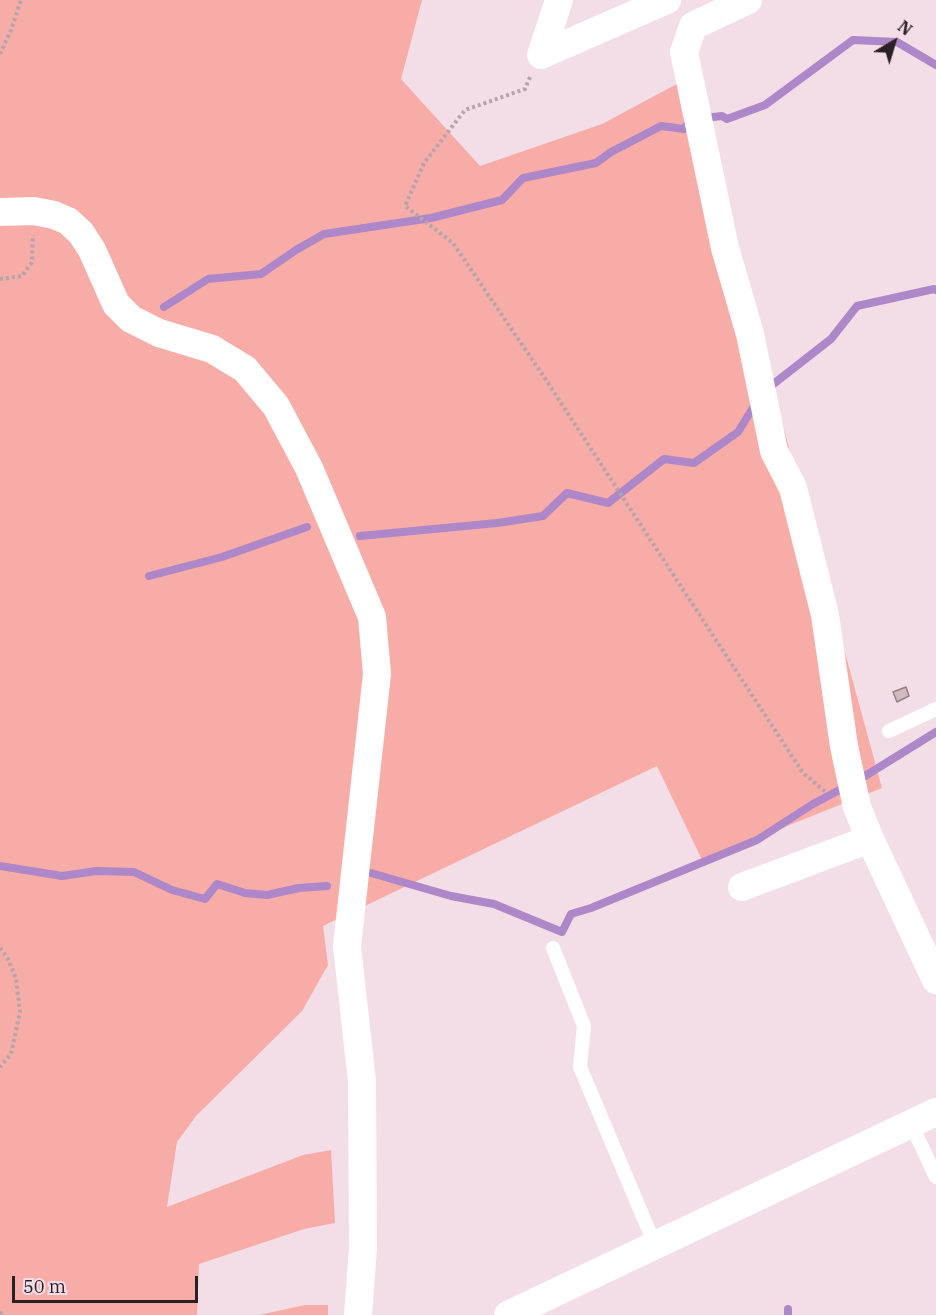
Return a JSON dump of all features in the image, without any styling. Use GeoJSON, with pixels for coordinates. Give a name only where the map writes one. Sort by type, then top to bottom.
{"type":"FeatureCollection","features":[{"type":"Feature","properties":{"kind":"street"},"geometry":{"type":"LineString","coordinates":[[541,55],[559,0]]}},
{"type":"Feature","properties":{"kind":"street"},"geometry":{"type":"LineString","coordinates":[[541,55],[667,0]]}},
{"type":"Feature","properties":{"kind":"street"},"geometry":{"type":"LineString","coordinates":[[748,0],[693,26],[684,52],[725,248],[750,334],[774,452],[792,488],[825,615],[844,746],[857,807],[936,981]]}},
{"type":"Feature","properties":{"kind":"street"},"geometry":{"type":"LineString","coordinates":[[0,212],[34,211],[54,214],[68,221],[81,233],[92,250],[116,304],[131,319],[159,333],[212,349],[245,369],[276,406],[309,468],[372,617],[377,674],[347,946],[362,1082],[363,1248],[358,1315]]}},
{"type":"Feature","properties":{"kind":"street"},"geometry":{"type":"LineString","coordinates":[[742,887],[870,839]]}},
{"type":"Feature","properties":{"kind":"street"},"geometry":{"type":"LineString","coordinates":[[508,1315],[936,1112]]}},
{"type":"Feature","properties":{"kind":"lane"},"geometry":{"type":"LineString","coordinates":[[890,731],[936,709]]}},
{"type":"Feature","properties":{"kind":"lane"},"geometry":{"type":"LineString","coordinates":[[553,948],[584,1026],[580,1067],[655,1245]]}},
{"type":"Feature","properties":{"kind":"lane"},"geometry":{"type":"LineString","coordinates":[[911,1124],[936,1177]]}},
{"type":"Feature","properties":{"kind":"path"},"geometry":{"type":"LineString","coordinates":[[0,54],[21,0]]}},
{"type":"Feature","properties":{"kind":"path"},"geometry":{"type":"LineString","coordinates":[[541,55],[525,88],[465,110],[424,164],[405,206],[453,243],[803,773],[830,795]]}},
{"type":"Feature","properties":{"kind":"path"},"geometry":{"type":"LineString","coordinates":[[0,279],[22,276],[32,262],[34,211]]}},
{"type":"Feature","properties":{"kind":"path"},"geometry":{"type":"LineString","coordinates":[[0,948],[16,979],[20,1012],[11,1054],[0,1067]]}},
{"type":"Feature","properties":{"kind":"shaded area"},"geometry":{"type":"Polygon","coordinates":[[[0,0],[422,0],[401,79],[480,166],[602,124],[688,78],[882,788],[702,860],[657,766],[323,926],[328,965],[302,1011],[196,1116],[177,1142],[167,1207],[303,1155],[331,1150],[335,1223],[304,1229],[199,1264],[197,1315],[0,1315],[0,0]]]}},
{"type":"Feature","properties":{"kind":"shaded area"},"geometry":{"type":"Polygon","coordinates":[[[305,1305],[328,1305],[328,1315],[259,1315],[305,1305]]]}},
{"type":"Feature","properties":{"kind":"building"},"geometry":{"type":"Polygon","coordinates":[[[906,687],[909,696],[897,702],[893,692],[906,687]]]}},
{"type":"Feature","properties":{"kind":"waterway"},"geometry":{"type":"LineString","coordinates":[[704,118],[722,116],[727,119],[765,105],[853,40],[897,42],[936,65]]}},
{"type":"Feature","properties":{"kind":"waterway"},"geometry":{"type":"LineString","coordinates":[[164,307],[208,279],[261,274],[324,234],[431,218],[502,200],[523,178],[596,163],[611,152],[661,126],[684,129],[690,121]]}},
{"type":"Feature","properties":{"kind":"waterway"},"geometry":{"type":"LineString","coordinates":[[767,389],[831,339],[857,306],[936,290]]}},
{"type":"Feature","properties":{"kind":"waterway"},"geometry":{"type":"LineString","coordinates":[[360,536],[497,523],[543,516],[567,493],[608,503],[664,459],[694,463],[738,432],[756,403]]}},
{"type":"Feature","properties":{"kind":"waterway"},"geometry":{"type":"LineString","coordinates":[[149,576],[222,557],[307,527]]}},
{"type":"Feature","properties":{"kind":"waterway"},"geometry":{"type":"LineString","coordinates":[[857,781],[936,732]]}},
{"type":"Feature","properties":{"kind":"waterway"},"geometry":{"type":"LineString","coordinates":[[371,873],[451,896],[494,904],[562,932],[571,914],[591,908],[757,840],[813,804],[847,786]]}},
{"type":"Feature","properties":{"kind":"waterway"},"geometry":{"type":"LineString","coordinates":[[0,866],[62,876],[96,871],[134,872],[172,890],[205,899],[217,884],[245,893],[267,895],[299,888],[327,886]]}},
{"type":"Feature","properties":{"kind":"waterway"},"geometry":{"type":"LineString","coordinates":[[788,1309],[788,1315]]}}]}
